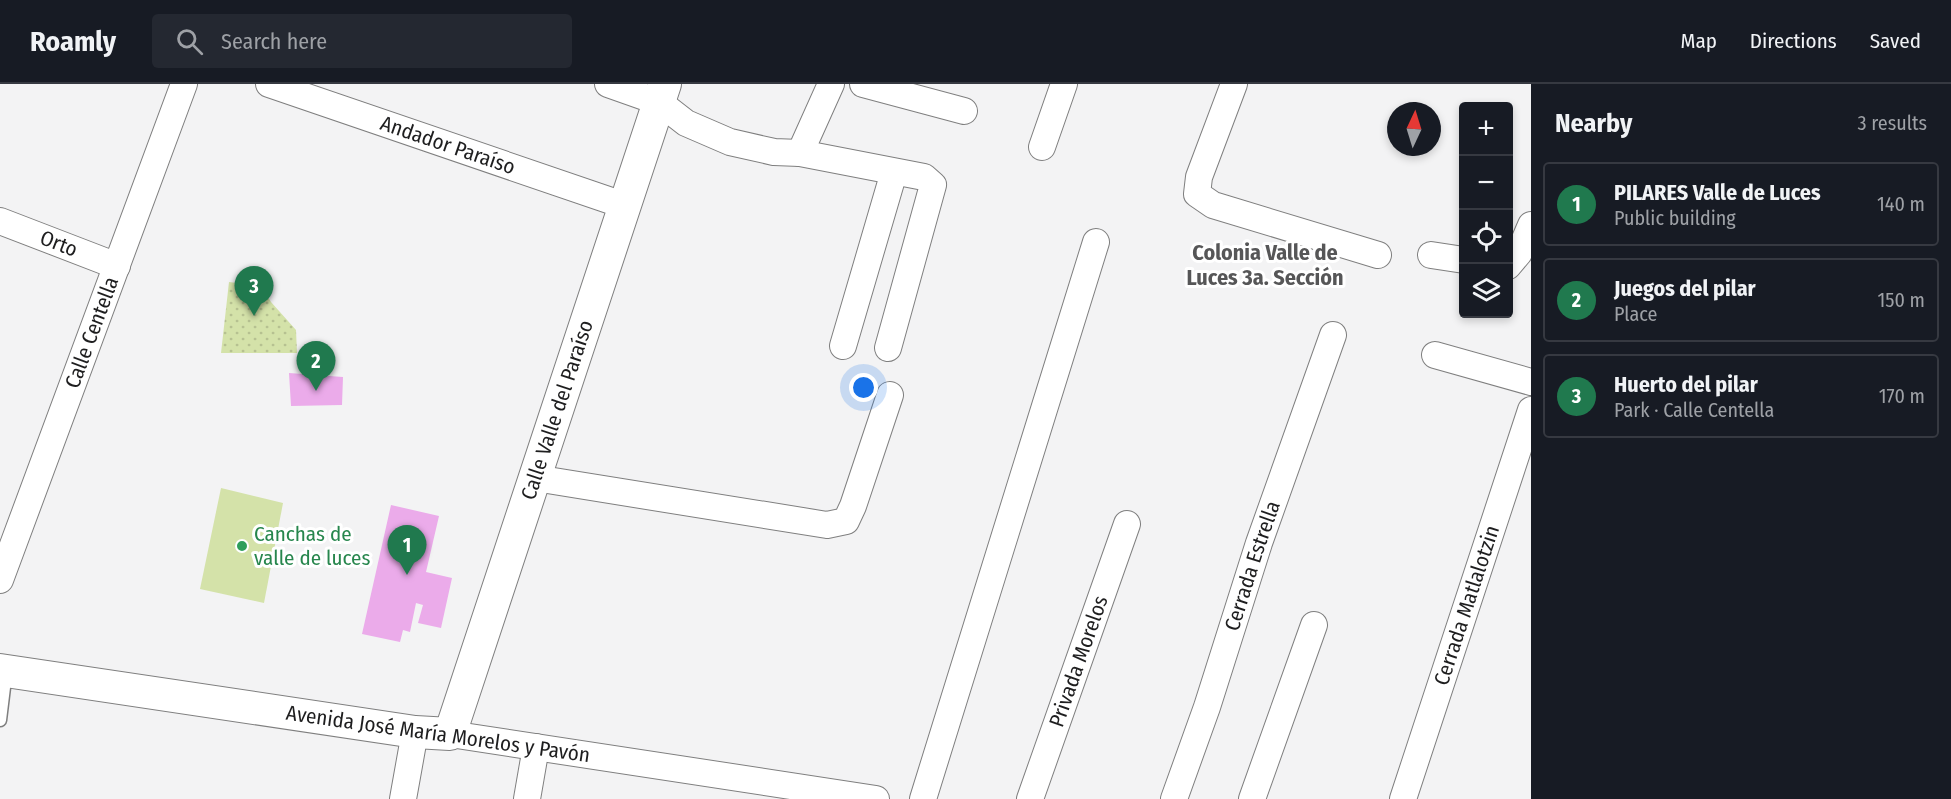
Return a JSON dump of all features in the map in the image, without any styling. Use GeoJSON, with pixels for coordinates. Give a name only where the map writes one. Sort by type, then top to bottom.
{"type":"FeatureCollection","features":[{"type":"Feature","properties":{"kind":"street","name":"Calle Centella"},"geometry":{"type":"LineString","coordinates":[[0,580],[184,84]]}},
{"type":"Feature","properties":{"kind":"street","name":"Andador Paraíso"},"geometry":{"type":"LineString","coordinates":[[269,84],[626,206]]}},
{"type":"Feature","properties":{"kind":"street"},"geometry":{"type":"LineString","coordinates":[[608,84],[662,93],[686,123],[730,142],[774,152],[800,153],[924,177],[933,185],[888,348]]}},
{"type":"Feature","properties":{"kind":"street"},"geometry":{"type":"LineString","coordinates":[[800,153],[831,84]]}},
{"type":"Feature","properties":{"kind":"street"},"geometry":{"type":"LineString","coordinates":[[863,84],[964,111]]}},
{"type":"Feature","properties":{"kind":"street"},"geometry":{"type":"LineString","coordinates":[[1042,147],[1064,84]]}},
{"type":"Feature","properties":{"kind":"street"},"geometry":{"type":"LineString","coordinates":[[1234,84],[1199,177],[1197,194],[1213,205],[1378,255]]}},
{"type":"Feature","properties":{"kind":"street","name":"Calle Valle del Paraíso"},"geometry":{"type":"LineString","coordinates":[[450,734],[662,93]]}},
{"type":"Feature","properties":{"kind":"street"},"geometry":{"type":"LineString","coordinates":[[843,346],[894,172]]}},
{"type":"Feature","properties":{"kind":"street","name":"Orto"},"geometry":{"type":"LineString","coordinates":[[0,221],[117,266]]}},
{"type":"Feature","properties":{"kind":"street"},"geometry":{"type":"LineString","coordinates":[[1511,264],[1519,253],[1531,225]]}},
{"type":"Feature","properties":{"kind":"street"},"geometry":{"type":"LineString","coordinates":[[923,799],[1096,242]]}},
{"type":"Feature","properties":{"kind":"street"},"geometry":{"type":"LineString","coordinates":[[1431,255],[1459,259]]}},
{"type":"Feature","properties":{"kind":"street","name":"Cerrada Estrella"},"geometry":{"type":"LineString","coordinates":[[1174,799],[1207,707],[1259,543],[1333,335]]}},
{"type":"Feature","properties":{"kind":"street"},"geometry":{"type":"LineString","coordinates":[[1435,355],[1531,382]]}},
{"type":"Feature","properties":{"kind":"street"},"geometry":{"type":"LineString","coordinates":[[535,478],[827,525],[846,521],[890,395]]}},
{"type":"Feature","properties":{"kind":"street","name":"Cerrada Matlalotzin"},"geometry":{"type":"LineString","coordinates":[[1403,799],[1531,410]]}},
{"type":"Feature","properties":{"kind":"street","name":"Privada Morelos"},"geometry":{"type":"LineString","coordinates":[[1030,799],[1127,524]]}},
{"type":"Feature","properties":{"kind":"street"},"geometry":{"type":"LineString","coordinates":[[1252,799],[1314,625]]}},
{"type":"Feature","properties":{"kind":"street","name":"Avenida José María Morelos y Pavón"},"geometry":{"type":"LineString","coordinates":[[3,671],[415,732],[450,734],[536,747],[784,792],[875,799]]}},
{"type":"Feature","properties":{"kind":"street"},"geometry":{"type":"LineString","coordinates":[[403,799],[415,732]]}},
{"type":"Feature","properties":{"kind":"street"},"geometry":{"type":"LineString","coordinates":[[532,798],[536,747]]}},
{"type":"Feature","properties":{"kind":"lane"},"geometry":{"type":"LineString","coordinates":[[0,720],[3,671]]}},
{"type":"Feature","properties":{"kind":"green space"},"geometry":{"type":"Polygon","coordinates":[[[229,282],[261,286],[271,302],[296,330],[297,353],[221,353],[229,282]]]}},
{"type":"Feature","properties":{"kind":"green space","name":"Canchas de valle de luces"},"geometry":{"type":"Polygon","coordinates":[[[221,488],[283,503],[264,603],[200,589],[221,488]]]}},
{"type":"Feature","properties":{"kind":"building"},"geometry":{"type":"Polygon","coordinates":[[[289,373],[343,377],[342,405],[291,406],[289,373]]]}},
{"type":"Feature","properties":{"kind":"building"},"geometry":{"type":"Polygon","coordinates":[[[391,505],[439,516],[426,572],[452,578],[441,628],[418,623],[423,605],[416,603],[410,632],[403,630],[400,642],[362,634],[391,505]]]}},
{"type":"Feature","properties":{"kind":"place","name":"Huerto del pilar"},"geometry":{"type":"Point","coordinates":[254,316]}},
{"type":"Feature","properties":{"kind":"place","name":"Juegos del pilar"},"geometry":{"type":"Point","coordinates":[316,391]}},
{"type":"Feature","properties":{"kind":"place","name":"Canchas de valle de luces"},"geometry":{"type":"Point","coordinates":[242,546]}},
{"type":"Feature","properties":{"kind":"place","name":"PILARES Valle de Luces"},"geometry":{"type":"Point","coordinates":[407,575]}},
{"type":"Feature","properties":{"kind":"district","name":"Colonia Valle de Luces 3a. Sección"},"geometry":{"type":"Point","coordinates":[1265,264]}}]}
